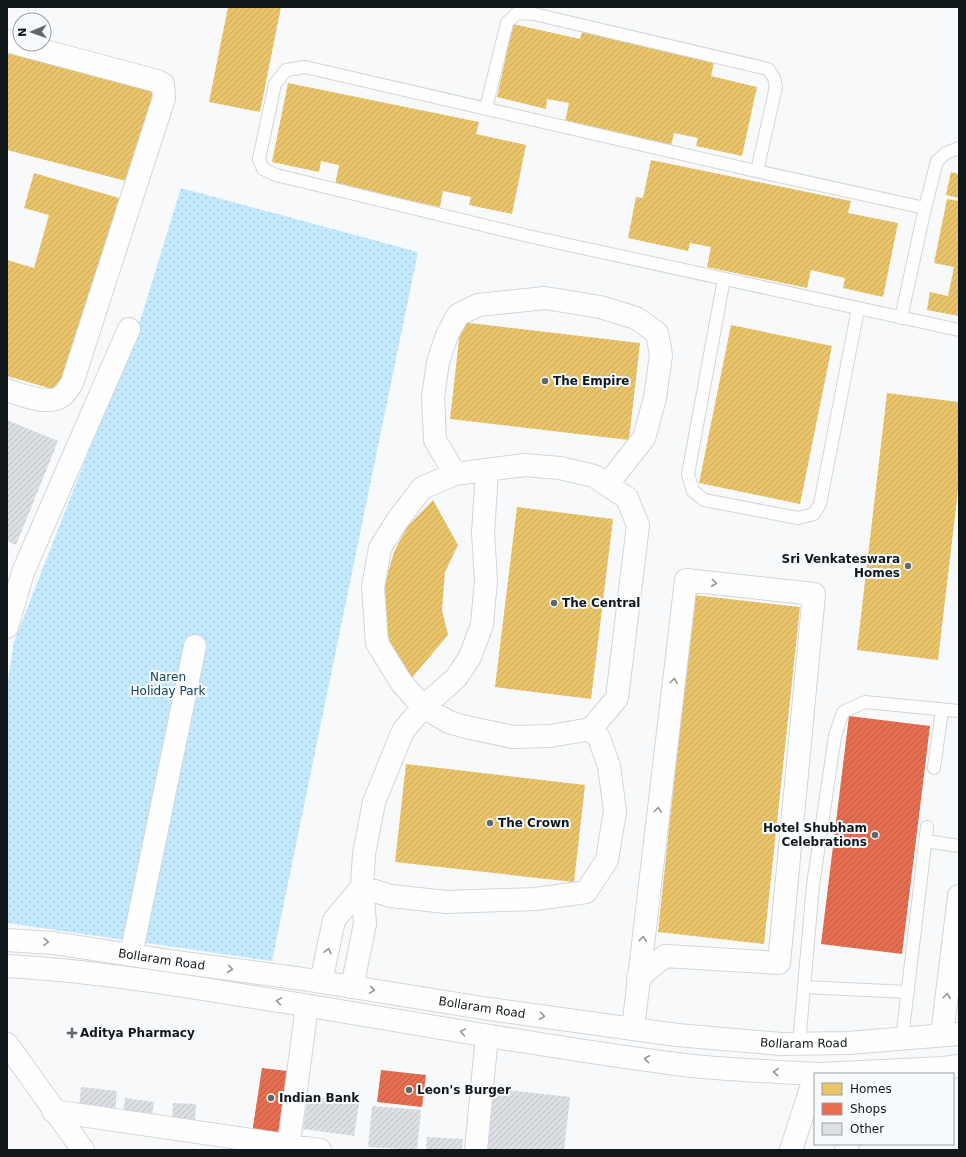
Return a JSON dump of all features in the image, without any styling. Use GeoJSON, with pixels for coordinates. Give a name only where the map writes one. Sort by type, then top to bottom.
{"type":"FeatureCollection","features":[{"type":"Feature","properties":{"kind":"street"},"geometry":{"type":"LineString","coordinates":[[7,41],[157,81],[163,84],[164,98],[72,383],[63,396],[55,400],[21,395],[7,390]]}},
{"type":"Feature","properties":{"kind":"street"},"geometry":{"type":"LineString","coordinates":[[455,474],[435,440],[433,397],[438,362],[447,335],[458,315],[478,305],[545,298],[600,307],[636,318],[657,333],[661,355],[655,398],[644,438],[608,485]]}},
{"type":"Feature","properties":{"kind":"street"},"geometry":{"type":"LineString","coordinates":[[7,627],[23,572],[129,329]]}},
{"type":"Feature","properties":{"kind":"street"},"geometry":{"type":"LineString","coordinates":[[525,465],[560,468],[594,476],[627,498],[638,525],[617,698],[591,729],[550,736],[513,737],[449,722],[423,707],[400,682],[377,643],[373,587],[380,548],[422,488],[455,474],[525,465]]}},
{"type":"Feature","properties":{"kind":"street"},"geometry":{"type":"LineString","coordinates":[[352,987],[365,924],[362,887],[364,854],[374,802],[403,731],[423,707],[456,678],[470,657],[482,625],[486,580],[483,533],[487,471]]}},
{"type":"Feature","properties":{"kind":"street"},"geometry":{"type":"LineString","coordinates":[[633,1029],[638,978],[686,580],[814,594],[779,963],[665,956],[638,978]]}},
{"type":"Feature","properties":{"kind":"street"},"geometry":{"type":"LineString","coordinates":[[131,955],[196,646]]}},
{"type":"Feature","properties":{"kind":"street"},"geometry":{"type":"LineString","coordinates":[[362,887],[391,896],[446,902],[536,899],[586,892],[607,860],[615,811],[609,766],[599,738],[591,729]]}},
{"type":"Feature","properties":{"kind":"street"},"geometry":{"type":"LineString","coordinates":[[321,982],[334,920],[362,887]]}},
{"type":"Feature","properties":{"kind":"street"},"geometry":{"type":"LineString","coordinates":[[951,1034],[959,896]]}},
{"type":"Feature","properties":{"kind":"street","name":"Bollaram Road"},"geometry":{"type":"LineString","coordinates":[[7,940],[53,943],[677,1036],[799,1044],[848,1043],[951,1034]]}},
{"type":"Feature","properties":{"kind":"street","name":"Bollaram Road"},"geometry":{"type":"LineString","coordinates":[[7,966],[51,968],[169,984],[487,1036],[678,1064],[814,1075]]}},
{"type":"Feature","properties":{"kind":"street"},"geometry":{"type":"LineString","coordinates":[[288,1148],[307,1006]]}},
{"type":"Feature","properties":{"kind":"street"},"geometry":{"type":"LineString","coordinates":[[476,1150],[487,1036]]}},
{"type":"Feature","properties":{"kind":"street"},"geometry":{"type":"LineString","coordinates":[[7,1044],[83,1150]]}},
{"type":"Feature","properties":{"kind":"street"},"geometry":{"type":"LineString","coordinates":[[869,1073],[959,1066]]}},
{"type":"Feature","properties":{"kind":"street"},"geometry":{"type":"LineString","coordinates":[[791,1150],[814,1078]]}},
{"type":"Feature","properties":{"kind":"street"},"geometry":{"type":"LineString","coordinates":[[53,1110],[288,1148],[320,1150]]}},
{"type":"Feature","properties":{"kind":"lane"},"geometry":{"type":"LineString","coordinates":[[486,108],[507,23],[517,13],[534,14],[768,69],[774,78],[776,87],[757,171]]}},
{"type":"Feature","properties":{"kind":"lane"},"geometry":{"type":"LineString","coordinates":[[925,208],[305,67],[286,70],[275,84],[259,159],[263,169],[276,175],[528,236],[959,330]]}},
{"type":"Feature","properties":{"kind":"lane"},"geometry":{"type":"LineString","coordinates":[[901,318],[937,161],[946,152],[959,148]]}},
{"type":"Feature","properties":{"kind":"lane"},"geometry":{"type":"LineString","coordinates":[[724,279],[688,474],[693,491],[704,500],[798,518],[814,514],[820,504],[858,309]]}},
{"type":"Feature","properties":{"kind":"lane"},"geometry":{"type":"LineString","coordinates":[[799,1044],[814,877],[834,736],[843,712],[865,702],[959,711]]}},
{"type":"Feature","properties":{"kind":"lane"},"geometry":{"type":"LineString","coordinates":[[934,768],[942,710]]}},
{"type":"Feature","properties":{"kind":"lane"},"geometry":{"type":"LineString","coordinates":[[902,1039],[928,827]]}},
{"type":"Feature","properties":{"kind":"lane"},"geometry":{"type":"LineString","coordinates":[[926,841],[959,846]]}},
{"type":"Feature","properties":{"kind":"lane"},"geometry":{"type":"LineString","coordinates":[[804,987],[908,992]]}},
{"type":"Feature","properties":{"kind":"green space","name":"Naren Holiday Park"},"geometry":{"type":"Polygon","coordinates":[[[181,188],[418,252],[272,961],[7,923],[7,687],[14,642],[142,315],[181,188]]]}},
{"type":"Feature","properties":{"kind":"building: Homes"},"geometry":{"type":"Polygon","coordinates":[[[228,7],[281,7],[260,112],[209,102],[228,7]]]}},
{"type":"Feature","properties":{"kind":"building: Homes"},"geometry":{"type":"Polygon","coordinates":[[[513,24],[580,39],[582,32],[714,62],[711,76],[757,87],[742,156],[696,146],[698,138],[674,133],[671,146],[565,122],[569,103],[547,99],[546,109],[497,97],[513,24]]]}},
{"type":"Feature","properties":{"kind":"building: Homes"},"geometry":{"type":"Polygon","coordinates":[[[7,48],[12,49],[12,52],[22,52],[158,88],[134,183],[7,150],[7,48]]]}},
{"type":"Feature","properties":{"kind":"building: Homes"},"geometry":{"type":"Polygon","coordinates":[[[288,83],[479,122],[476,134],[526,145],[512,214],[469,205],[471,197],[443,191],[440,207],[335,185],[339,165],[321,161],[319,172],[272,162],[288,83]]]}},
{"type":"Feature","properties":{"kind":"building: Homes"},"geometry":{"type":"Polygon","coordinates":[[[651,160],[851,201],[848,213],[898,223],[883,297],[843,288],[845,278],[811,270],[807,288],[707,267],[711,247],[690,243],[688,251],[628,238],[636,197],[643,198],[651,160]]]}},
{"type":"Feature","properties":{"kind":"building: Homes"},"geometry":{"type":"Polygon","coordinates":[[[951,172],[959,174],[959,198],[946,195],[951,172]]]}},
{"type":"Feature","properties":{"kind":"building: Homes"},"geometry":{"type":"Polygon","coordinates":[[[34,173],[119,198],[63,392],[7,376],[7,260],[34,268],[49,215],[24,208],[34,173]]]}},
{"type":"Feature","properties":{"kind":"building: Homes"},"geometry":{"type":"Polygon","coordinates":[[[947,199],[959,201],[959,316],[927,310],[930,292],[948,296],[954,267],[934,263],[947,199]]]}},
{"type":"Feature","properties":{"kind":"building: Homes","name":"The Empire"},"geometry":{"type":"Polygon","coordinates":[[[461,322],[640,343],[629,440],[450,419],[461,322]]]}},
{"type":"Feature","properties":{"kind":"building: Homes"},"geometry":{"type":"Polygon","coordinates":[[[731,325],[832,346],[800,504],[699,483],[731,325]]]}},
{"type":"Feature","properties":{"kind":"building: Homes","name":"Sri Venkateswara Homes"},"geometry":{"type":"Polygon","coordinates":[[[887,393],[959,402],[959,482],[938,660],[857,650],[887,393]]]}},
{"type":"Feature","properties":{"kind":"building: Homes"},"geometry":{"type":"Polygon","coordinates":[[[433,500],[458,545],[445,572],[442,610],[448,635],[410,680],[392,649],[383,617],[385,583],[394,552],[407,527],[433,500]]]}},
{"type":"Feature","properties":{"kind":"building: Homes","name":"The Central"},"geometry":{"type":"Polygon","coordinates":[[[517,507],[613,519],[591,699],[495,687],[517,507]]]}},
{"type":"Feature","properties":{"kind":"building: Homes"},"geometry":{"type":"Polygon","coordinates":[[[694,595],[800,607],[764,944],[658,932],[694,595]]]}},
{"type":"Feature","properties":{"kind":"building: Homes","name":"The Crown"},"geometry":{"type":"Polygon","coordinates":[[[406,764],[585,785],[574,882],[395,862],[406,764]]]}},
{"type":"Feature","properties":{"kind":"building: Shops","name":"Hotel Shubham Celebrations"},"geometry":{"type":"Polygon","coordinates":[[[849,716],[930,726],[902,954],[821,944],[849,716]]]}},
{"type":"Feature","properties":{"kind":"building: Shops"},"geometry":{"type":"Polygon","coordinates":[[[262,1068],[288,1071],[279,1136],[252,1133],[262,1068]]]}},
{"type":"Feature","properties":{"kind":"building: Shops"},"geometry":{"type":"Polygon","coordinates":[[[381,1070],[426,1075],[422,1107],[377,1102],[381,1070]]]}},
{"type":"Feature","properties":{"kind":"building: Other"},"geometry":{"type":"Polygon","coordinates":[[[7,420],[58,441],[16,545],[7,541],[7,420]]]}},
{"type":"Feature","properties":{"kind":"building: Other"},"geometry":{"type":"Polygon","coordinates":[[[81,1087],[117,1091],[115,1112],[79,1109],[81,1087]]]}},
{"type":"Feature","properties":{"kind":"building: Other"},"geometry":{"type":"Polygon","coordinates":[[[491,1088],[570,1097],[564,1150],[483,1150],[491,1088]]]}},
{"type":"Feature","properties":{"kind":"building: Other"},"geometry":{"type":"Polygon","coordinates":[[[308,1096],[359,1104],[354,1136],[303,1129],[308,1096]]]}},
{"type":"Feature","properties":{"kind":"building: Other"},"geometry":{"type":"Polygon","coordinates":[[[125,1098],[154,1102],[152,1117],[123,1114],[125,1098]]]}},
{"type":"Feature","properties":{"kind":"building: Other"},"geometry":{"type":"Polygon","coordinates":[[[173,1103],[196,1104],[195,1121],[172,1120],[173,1103]]]}},
{"type":"Feature","properties":{"kind":"building: Other"},"geometry":{"type":"Polygon","coordinates":[[[372,1106],[421,1110],[417,1150],[368,1147],[372,1106]]]}},
{"type":"Feature","properties":{"kind":"building: Other"},"geometry":{"type":"Polygon","coordinates":[[[427,1137],[463,1139],[462,1150],[426,1150],[427,1137]]]}},
{"type":"Feature","properties":{"kind":"place","name":"The Empire"},"geometry":{"type":"Point","coordinates":[545,381]}},
{"type":"Feature","properties":{"kind":"place","name":"Sri Venkateswara Homes"},"geometry":{"type":"Point","coordinates":[908,566]}},
{"type":"Feature","properties":{"kind":"place","name":"The Central"},"geometry":{"type":"Point","coordinates":[554,603]}},
{"type":"Feature","properties":{"kind":"place","name":"The Crown"},"geometry":{"type":"Point","coordinates":[490,823]}},
{"type":"Feature","properties":{"kind":"place","name":"Hotel Shubham Celebrations"},"geometry":{"type":"Point","coordinates":[875,835]}},
{"type":"Feature","properties":{"kind":"place","name":"Aditya Pharmacy"},"geometry":{"type":"Point","coordinates":[72,1033]}},
{"type":"Feature","properties":{"kind":"place","name":"Leon's Burger"},"geometry":{"type":"Point","coordinates":[409,1090]}},
{"type":"Feature","properties":{"kind":"place","name":"Indian Bank"},"geometry":{"type":"Point","coordinates":[271,1098]}}]}
